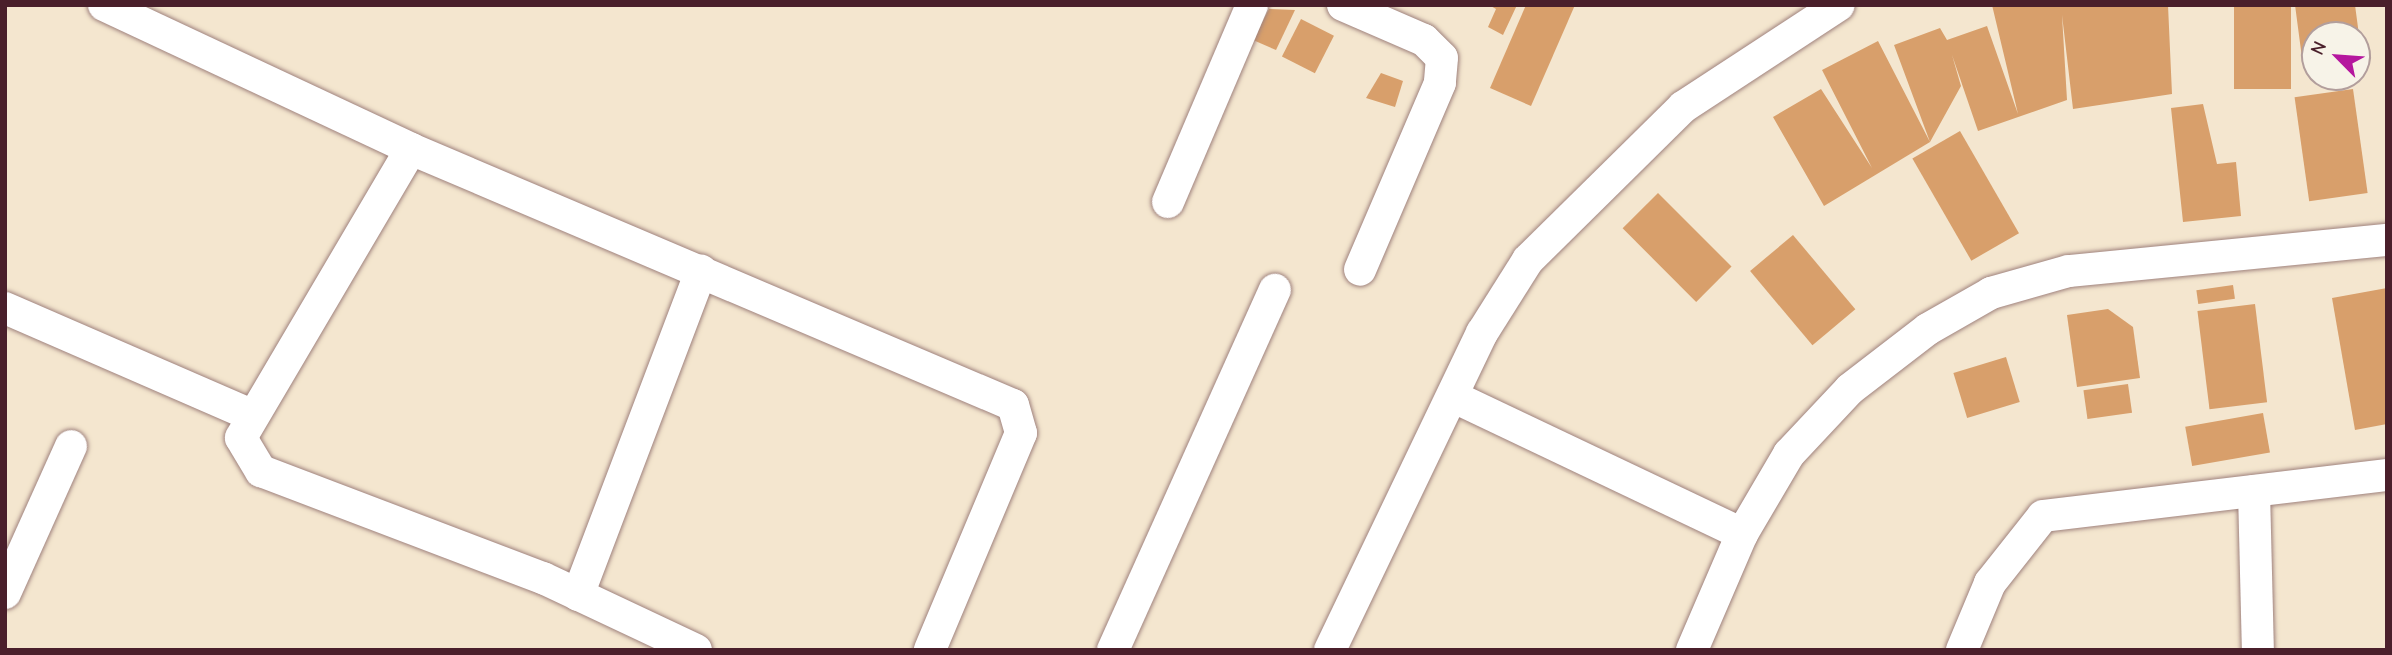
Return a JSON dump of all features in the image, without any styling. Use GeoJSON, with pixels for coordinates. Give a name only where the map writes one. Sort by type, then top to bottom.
{"type":"FeatureCollection","features":[{"type":"Feature","properties":{"kind":"street"},"geometry":{"type":"LineString","coordinates":[[104,5],[411,149],[1013,405],[1021,433],[930,650]]}},
{"type":"Feature","properties":{"kind":"street"},"geometry":{"type":"LineString","coordinates":[[1168,202],[1252,5]]}},
{"type":"Feature","properties":{"kind":"street"},"geometry":{"type":"LineString","coordinates":[[1343,5],[1424,40],[1442,58],[1440,83],[1360,270]]}},
{"type":"Feature","properties":{"kind":"street"},"geometry":{"type":"LineString","coordinates":[[1329,650],[1508,289],[1572,210],[1683,107],[1839,5]]}},
{"type":"Feature","properties":{"kind":"street"},"geometry":{"type":"LineString","coordinates":[[411,149],[242,438],[261,471],[578,594],[696,650]]}},
{"type":"Feature","properties":{"kind":"street"},"geometry":{"type":"LineString","coordinates":[[1692,650],[1742,534],[1789,454],[1850,389],[1928,329],[1991,293],[2069,271],[2387,240]]}},
{"type":"Feature","properties":{"kind":"street"},"geometry":{"type":"LineString","coordinates":[[578,594],[701,271]]}},
{"type":"Feature","properties":{"kind":"street"},"geometry":{"type":"LineString","coordinates":[[1113,650],[1275,290]]}},
{"type":"Feature","properties":{"kind":"street"},"geometry":{"type":"LineString","coordinates":[[5,308],[253,416]]}},
{"type":"Feature","properties":{"kind":"street"},"geometry":{"type":"LineString","coordinates":[[1454,397],[1742,534]]}},
{"type":"Feature","properties":{"kind":"street"},"geometry":{"type":"LineString","coordinates":[[5,593],[71,446]]}},
{"type":"Feature","properties":{"kind":"street"},"geometry":{"type":"LineString","coordinates":[[1962,650],[1990,583],[2043,516],[2387,475]]}},
{"type":"Feature","properties":{"kind":"street"},"geometry":{"type":"LineString","coordinates":[[2254,491],[2258,650]]}},
{"type":"Feature","properties":{"kind":"building"},"geometry":{"type":"Polygon","coordinates":[[[1489,5],[1517,5],[1503,35],[1488,27],[1496,9],[1489,5]]]}},
{"type":"Feature","properties":{"kind":"building"},"geometry":{"type":"Polygon","coordinates":[[[1526,5],[1575,5],[1531,106],[1490,88],[1526,5]]]}},
{"type":"Feature","properties":{"kind":"building"},"geometry":{"type":"Polygon","coordinates":[[[1992,5],[2168,5],[2172,94],[2073,109],[2062,15],[2067,100],[1978,131],[1952,55],[1961,86],[1930,142],[1894,45],[1940,28],[1947,40],[1987,26],[2018,114],[1992,5]]]}},
{"type":"Feature","properties":{"kind":"building"},"geometry":{"type":"Polygon","coordinates":[[[2234,5],[2291,5],[2291,89],[2234,89],[2234,5]]]}},
{"type":"Feature","properties":{"kind":"building"},"geometry":{"type":"Polygon","coordinates":[[[2295,5],[2355,5],[2357,21],[2301,21],[2301,50],[2295,5]]]}},
{"type":"Feature","properties":{"kind":"building"},"geometry":{"type":"Polygon","coordinates":[[[1269,9],[1295,10],[1276,50],[1253,40],[1269,9]]]}},
{"type":"Feature","properties":{"kind":"building"},"geometry":{"type":"Polygon","coordinates":[[[1301,19],[1334,36],[1315,73],[1282,56],[1301,19]]]}},
{"type":"Feature","properties":{"kind":"building"},"geometry":{"type":"Polygon","coordinates":[[[1878,41],[1930,142],[1824,206],[1773,117],[1821,89],[1872,168],[1822,70],[1878,41]]]}},
{"type":"Feature","properties":{"kind":"building"},"geometry":{"type":"Polygon","coordinates":[[[1381,73],[1403,81],[1395,107],[1366,98],[1381,73]]]}},
{"type":"Feature","properties":{"kind":"building"},"geometry":{"type":"Polygon","coordinates":[[[2353,91],[2368,193],[2309,201],[2295,97],[2353,91]]]}},
{"type":"Feature","properties":{"kind":"building"},"geometry":{"type":"Polygon","coordinates":[[[2203,104],[2217,164],[2236,162],[2241,216],[2183,222],[2171,108],[2203,104]]]}},
{"type":"Feature","properties":{"kind":"building"},"geometry":{"type":"Polygon","coordinates":[[[1960,131],[2019,233],[1971,261],[1912,158],[1960,131]]]}},
{"type":"Feature","properties":{"kind":"building"},"geometry":{"type":"Polygon","coordinates":[[[1658,193],[1732,267],[1696,302],[1623,228],[1658,193]]]}},
{"type":"Feature","properties":{"kind":"building"},"geometry":{"type":"Polygon","coordinates":[[[1793,235],[1855,309],[1812,345],[1750,271],[1793,235]]]}},
{"type":"Feature","properties":{"kind":"building"},"geometry":{"type":"Polygon","coordinates":[[[2233,285],[2235,299],[2198,304],[2196,290],[2233,285]]]}},
{"type":"Feature","properties":{"kind":"building"},"geometry":{"type":"Polygon","coordinates":[[[2387,288],[2387,424],[2355,430],[2332,298],[2387,288]]]}},
{"type":"Feature","properties":{"kind":"building"},"geometry":{"type":"Polygon","coordinates":[[[2255,304],[2267,402],[2209,409],[2197,311],[2255,304]]]}},
{"type":"Feature","properties":{"kind":"building"},"geometry":{"type":"Polygon","coordinates":[[[2108,309],[2133,327],[2140,378],[2077,387],[2067,315],[2108,309]]]}},
{"type":"Feature","properties":{"kind":"building"},"geometry":{"type":"Polygon","coordinates":[[[2006,357],[2020,402],[1967,418],[1953,373],[2006,357]]]}},
{"type":"Feature","properties":{"kind":"building"},"geometry":{"type":"Polygon","coordinates":[[[2128,384],[2132,413],[2087,419],[2083,390],[2128,384]]]}},
{"type":"Feature","properties":{"kind":"building"},"geometry":{"type":"Polygon","coordinates":[[[2263,413],[2270,452],[2192,466],[2185,427],[2263,413]]]}}]}
